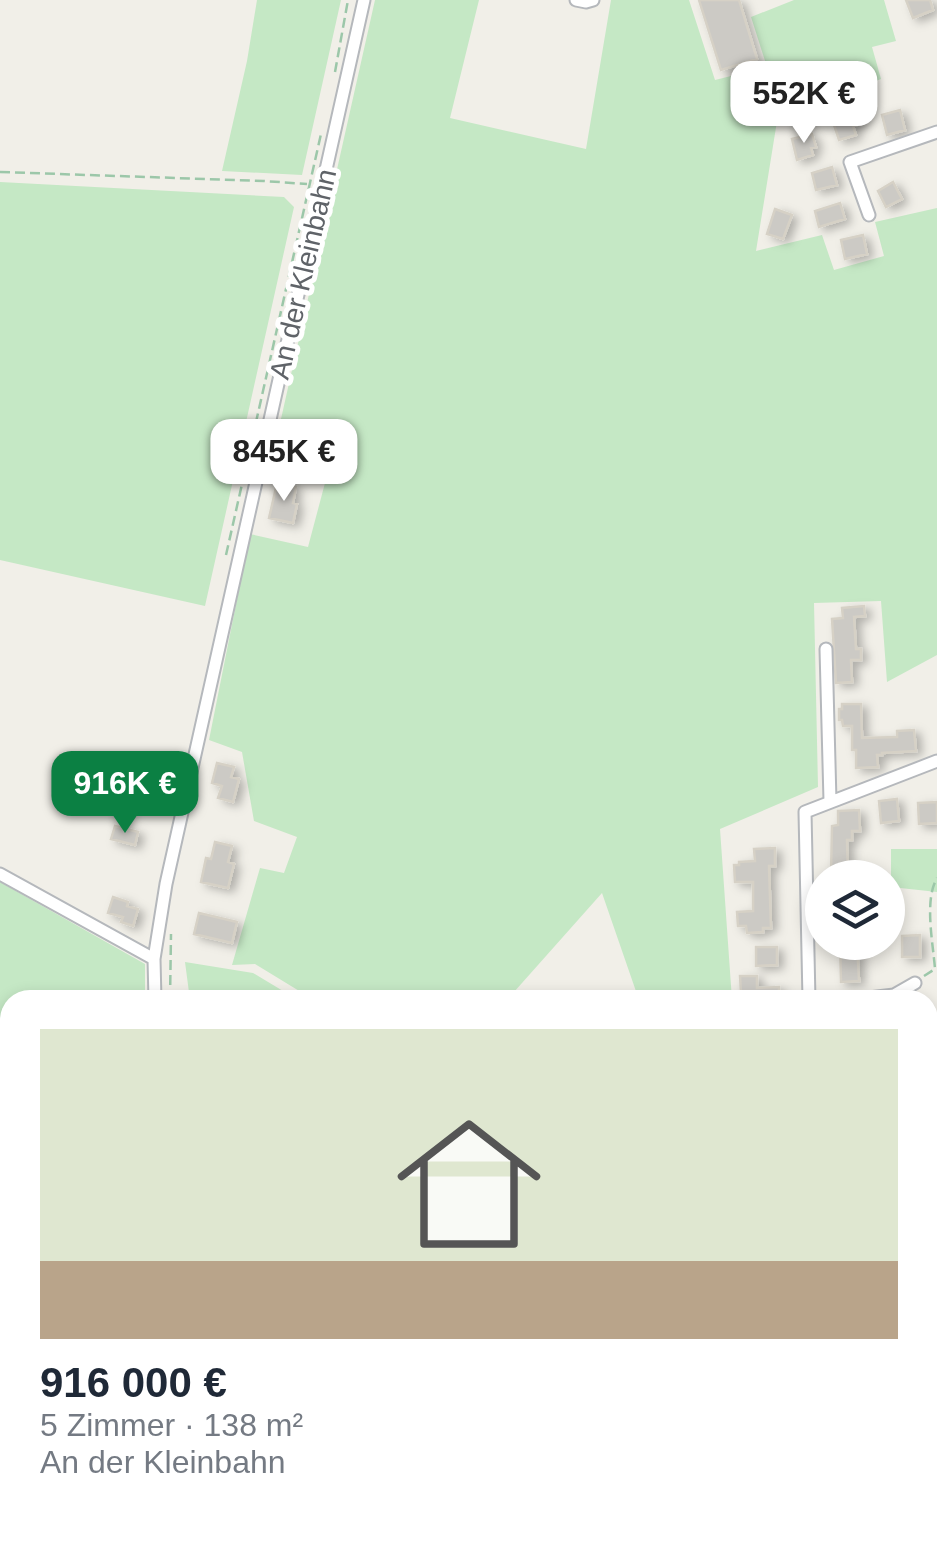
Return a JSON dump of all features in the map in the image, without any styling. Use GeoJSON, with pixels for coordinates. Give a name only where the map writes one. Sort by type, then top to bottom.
{"type":"FeatureCollection","features":[{"type":"Feature","properties":{"kind":"street","name":"An der Kleinbahn"},"geometry":{"type":"LineString","coordinates":[[155,990],[154,959],[169,870],[364,0]]}},
{"type":"Feature","properties":{"kind":"street"},"geometry":{"type":"LineString","coordinates":[[576,0],[593,0]]}},
{"type":"Feature","properties":{"kind":"street"},"geometry":{"type":"LineString","coordinates":[[869,215],[850,162],[937,132]]}},
{"type":"Feature","properties":{"kind":"street"},"geometry":{"type":"LineString","coordinates":[[826,649],[830,801]]}},
{"type":"Feature","properties":{"kind":"street"},"geometry":{"type":"LineString","coordinates":[[809,990],[805,812],[937,761]]}},
{"type":"Feature","properties":{"kind":"street"},"geometry":{"type":"LineString","coordinates":[[0,874],[154,959]]}},
{"type":"Feature","properties":{"kind":"street"},"geometry":{"type":"LineString","coordinates":[[903,990],[915,983]]}},
{"type":"Feature","properties":{"kind":"path"},"geometry":{"type":"LineString","coordinates":[[334,76],[348,0]]}},
{"type":"Feature","properties":{"kind":"path"},"geometry":{"type":"LineString","coordinates":[[0,172],[264,180],[324,186]]}},
{"type":"Feature","properties":{"kind":"path"},"geometry":{"type":"LineString","coordinates":[[915,983],[935,969],[930,902],[937,878]]}},
{"type":"Feature","properties":{"kind":"green space"},"geometry":{"type":"Polygon","coordinates":[[[257,0],[341,0],[302,175],[222,171],[257,0]]]}},
{"type":"Feature","properties":{"kind":"green space"},"geometry":{"type":"Polygon","coordinates":[[[375,0],[479,0],[450,118],[586,149],[611,0],[689,0],[715,80],[767,67],[751,17],[794,0],[884,0],[896,41],[872,47],[881,79],[791,113],[784,74],[770,77],[778,115],[756,251],[822,235],[834,270],[884,256],[875,222],[937,208],[937,655],[887,682],[881,601],[814,603],[818,787],[720,829],[731,990],[636,990],[602,893],[516,990],[298,990],[255,964],[232,965],[260,868],[284,873],[297,837],[254,821],[242,752],[209,740],[250,534],[308,547],[325,483],[270,468],[375,0]]]}},
{"type":"Feature","properties":{"kind":"green space"},"geometry":{"type":"Polygon","coordinates":[[[0,182],[284,197],[294,207],[205,606],[0,560],[0,182]]]}},
{"type":"Feature","properties":{"kind":"green space"},"geometry":{"type":"Polygon","coordinates":[[[891,849],[937,849],[937,892],[905,889],[905,860],[891,860],[891,849]]]}},
{"type":"Feature","properties":{"kind":"green space"},"geometry":{"type":"Polygon","coordinates":[[[0,882],[145,964],[145,990],[0,990],[0,882]]]}},
{"type":"Feature","properties":{"kind":"green space"},"geometry":{"type":"Polygon","coordinates":[[[185,962],[253,973],[281,990],[189,990],[185,962]]]}},
{"type":"Feature","properties":{"kind":"building"},"geometry":{"type":"Polygon","coordinates":[[[699,0],[739,0],[757,59],[721,70],[699,0]]]}},
{"type":"Feature","properties":{"kind":"building"},"geometry":{"type":"Polygon","coordinates":[[[906,0],[930,0],[933,10],[913,18],[906,0]]]}},
{"type":"Feature","properties":{"kind":"building"},"geometry":{"type":"Polygon","coordinates":[[[900,110],[905,130],[887,135],[882,115],[900,110]]]}},
{"type":"Feature","properties":{"kind":"building"},"geometry":{"type":"Polygon","coordinates":[[[856,114],[860,124],[853,126],[856,135],[839,140],[833,122],[856,114]]]}},
{"type":"Feature","properties":{"kind":"building"},"geometry":{"type":"Polygon","coordinates":[[[812,134],[816,147],[811,148],[813,155],[797,160],[792,139],[812,134]]]}},
{"type":"Feature","properties":{"kind":"building"},"geometry":{"type":"Polygon","coordinates":[[[832,167],[837,185],[816,190],[812,173],[832,167]]]}},
{"type":"Feature","properties":{"kind":"building"},"geometry":{"type":"Polygon","coordinates":[[[893,182],[902,199],[886,207],[878,191],[893,182]]]}},
{"type":"Feature","properties":{"kind":"building"},"geometry":{"type":"Polygon","coordinates":[[[840,203],[845,219],[819,227],[815,211],[840,203]]]}},
{"type":"Feature","properties":{"kind":"building"},"geometry":{"type":"Polygon","coordinates":[[[775,209],[792,215],[783,239],[767,234],[775,209]]]}},
{"type":"Feature","properties":{"kind":"building"},"geometry":{"type":"Polygon","coordinates":[[[863,235],[867,254],[845,259],[841,240],[863,235]]]}},
{"type":"Feature","properties":{"kind":"building"},"geometry":{"type":"Polygon","coordinates":[[[277,483],[296,487],[293,523],[269,518],[277,483]]]}},
{"type":"Feature","properties":{"kind":"building"},"geometry":{"type":"Polygon","coordinates":[[[864,606],[865,616],[854,617],[856,649],[861,649],[861,660],[851,660],[852,682],[836,683],[832,619],[843,618],[842,608],[864,606]]]}},
{"type":"Feature","properties":{"kind":"building"},"geometry":{"type":"Polygon","coordinates":[[[842,704],[861,704],[862,738],[897,737],[897,731],[914,730],[916,751],[882,753],[877,755],[878,767],[856,768],[852,726],[843,726],[839,720],[842,704]]]}},
{"type":"Feature","properties":{"kind":"building"},"geometry":{"type":"Polygon","coordinates":[[[217,763],[234,767],[231,777],[239,779],[233,802],[218,798],[222,786],[212,783],[217,763]]]}},
{"type":"Feature","properties":{"kind":"building"},"geometry":{"type":"Polygon","coordinates":[[[897,799],[899,821],[881,823],[879,801],[897,799]]]}},
{"type":"Feature","properties":{"kind":"building"},"geometry":{"type":"Polygon","coordinates":[[[937,802],[937,823],[919,824],[918,803],[937,802]]]}},
{"type":"Feature","properties":{"kind":"building"},"geometry":{"type":"Polygon","coordinates":[[[859,810],[860,831],[852,831],[852,840],[847,840],[848,860],[831,860],[832,826],[838,825],[838,811],[859,810]]]}},
{"type":"Feature","properties":{"kind":"building"},"geometry":{"type":"Polygon","coordinates":[[[115,826],[138,832],[135,845],[111,839],[115,826]]]}},
{"type":"Feature","properties":{"kind":"building"},"geometry":{"type":"Polygon","coordinates":[[[215,842],[232,846],[228,862],[234,864],[228,888],[201,882],[206,858],[211,859],[215,842]]]}},
{"type":"Feature","properties":{"kind":"building"},"geometry":{"type":"Polygon","coordinates":[[[775,848],[775,866],[769,866],[771,928],[747,933],[746,926],[738,926],[737,912],[753,911],[753,882],[735,882],[734,865],[755,861],[754,849],[775,848]]]}},
{"type":"Feature","properties":{"kind":"building"},"geometry":{"type":"Polygon","coordinates":[[[113,897],[138,909],[133,926],[121,922],[123,917],[108,913],[113,897]]]}},
{"type":"Feature","properties":{"kind":"building"},"geometry":{"type":"Polygon","coordinates":[[[199,913],[237,922],[232,943],[194,934],[199,913]]]}},
{"type":"Feature","properties":{"kind":"building"},"geometry":{"type":"Polygon","coordinates":[[[920,935],[920,957],[905,957],[905,936],[920,935]]]}},
{"type":"Feature","properties":{"kind":"building"},"geometry":{"type":"Polygon","coordinates":[[[756,947],[777,947],[777,965],[756,966],[756,947]]]}},
{"type":"Feature","properties":{"kind":"building"},"geometry":{"type":"Polygon","coordinates":[[[840,960],[858,960],[859,981],[841,982],[840,960]]]}},
{"type":"Feature","properties":{"kind":"building"},"geometry":{"type":"Polygon","coordinates":[[[740,976],[757,976],[757,988],[779,987],[779,990],[741,990],[740,976]]]}}]}
